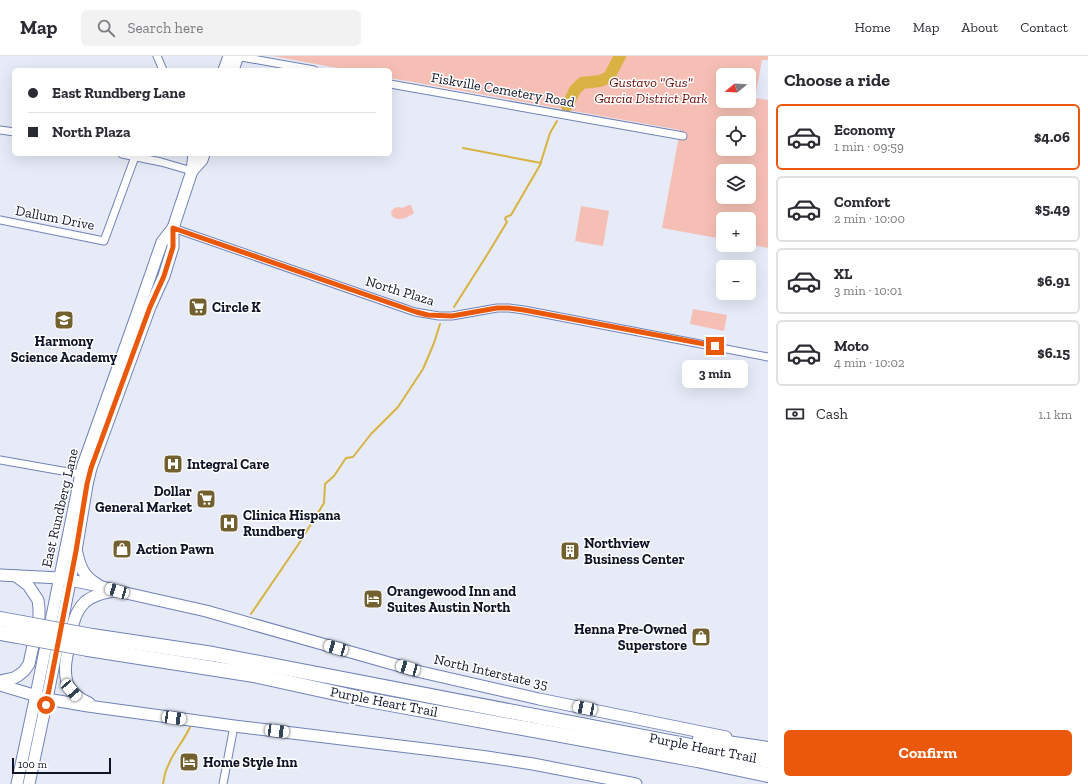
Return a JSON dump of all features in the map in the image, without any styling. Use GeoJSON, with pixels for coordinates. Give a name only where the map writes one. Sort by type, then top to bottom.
{"type":"FeatureCollection","features":[{"type":"Feature","properties":{"kind":"highway","name":"Purple Heart Trail"},"geometry":{"type":"LineString","coordinates":[[0,619],[20,629],[254,675],[363,699],[696,760],[768,775]]}},
{"type":"Feature","properties":{"kind":"highway","name":"Purple Heart Trail"},"geometry":{"type":"LineString","coordinates":[[0,633],[20,629]]}},
{"type":"Feature","properties":{"kind":"highway","name":"Purple Heart Trail"},"geometry":{"type":"LineString","coordinates":[[90,642],[213,654],[768,761]]}},
{"type":"Feature","properties":{"kind":"highway"},"geometry":{"type":"LineString","coordinates":[[538,716],[578,718],[768,749]]}},
{"type":"Feature","properties":{"kind":"main road"},"geometry":{"type":"LineString","coordinates":[[225,68],[229,56]]}},
{"type":"Feature","properties":{"kind":"main road"},"geometry":{"type":"LineString","coordinates":[[234,68],[237,56]]}},
{"type":"Feature","properties":{"kind":"main road","name":"East Rundberg Lane"},"geometry":{"type":"LineString","coordinates":[[29,784],[47,699],[65,579],[85,475],[91,468],[150,307],[164,276],[173,247],[173,228],[192,171],[193,156]]}},
{"type":"Feature","properties":{"kind":"main road","name":"East Rundberg Lane"},"geometry":{"type":"LineString","coordinates":[[192,171],[202,160],[203,156]]}},
{"type":"Feature","properties":{"kind":"main road","name":"East Rundberg Lane"},"geometry":{"type":"LineString","coordinates":[[17,784],[36,695],[65,579],[76,551],[85,475]]}},
{"type":"Feature","properties":{"kind":"main road"},"geometry":{"type":"LineString","coordinates":[[76,551],[83,572],[90,580],[99,586]]}},
{"type":"Feature","properties":{"kind":"main road","name":"North Interstate 35"},"geometry":{"type":"LineString","coordinates":[[0,575],[65,579],[99,586],[206,611],[421,672],[539,699],[768,745]]}},
{"type":"Feature","properties":{"kind":"main road"},"geometry":{"type":"LineString","coordinates":[[0,681],[19,676],[29,664],[39,618],[38,600],[33,590],[16,576]]}},
{"type":"Feature","properties":{"kind":"main road"},"geometry":{"type":"LineString","coordinates":[[94,706],[77,697],[71,690],[65,674],[66,662],[75,618],[80,608],[93,597],[117,591]]}},
{"type":"Feature","properties":{"kind":"main road"},"geometry":{"type":"LineString","coordinates":[[0,684],[47,699],[121,711],[487,757],[533,764],[636,784]]}},
{"type":"Feature","properties":{"kind":"main road"},"geometry":{"type":"LineString","coordinates":[[42,722],[53,709],[73,703]]}},
{"type":"Feature","properties":{"kind":"street"},"geometry":{"type":"LineString","coordinates":[[157,56],[162,68]]}},
{"type":"Feature","properties":{"kind":"street"},"geometry":{"type":"LineString","coordinates":[[237,56],[303,68]]}},
{"type":"Feature","properties":{"kind":"street","name":"Fiskville Cemetery Road"},"geometry":{"type":"LineString","coordinates":[[392,84],[683,136]]}},
{"type":"Feature","properties":{"kind":"street"},"geometry":{"type":"LineString","coordinates":[[0,130],[12,132]]}},
{"type":"Feature","properties":{"kind":"street","name":"Dallum Drive"},"geometry":{"type":"LineString","coordinates":[[0,220],[104,241],[135,156]]}},
{"type":"Feature","properties":{"kind":"street"},"geometry":{"type":"LineString","coordinates":[[139,156],[192,171]]}},
{"type":"Feature","properties":{"kind":"street","name":"North Plaza"},"geometry":{"type":"LineString","coordinates":[[173,228],[428,315],[452,316],[497,308],[509,308],[768,356]]}},
{"type":"Feature","properties":{"kind":"street"},"geometry":{"type":"LineString","coordinates":[[0,460],[85,475]]}},
{"type":"Feature","properties":{"kind":"street"},"geometry":{"type":"LineString","coordinates":[[223,784],[234,726]]}},
{"type":"Feature","properties":{"kind":"green space","name":"Gustavo \"Gus\" Garcia District Park"},"geometry":{"type":"Polygon","coordinates":[[[272,56],[768,56],[768,60],[762,60],[756,93],[756,68],[716,68],[716,108],[756,108],[756,98],[768,100],[768,248],[756,245],[756,212],[716,212],[716,238],[662,228],[680,130],[392,78],[392,68],[338,68],[272,56]]]}},
{"type":"Feature","properties":{"kind":"green space"},"geometry":{"type":"Polygon","coordinates":[[[411,205],[414,213],[411,215],[400,219],[392,216],[391,212],[394,208],[402,208],[411,205]]]}},
{"type":"Feature","properties":{"kind":"green space"},"geometry":{"type":"Polygon","coordinates":[[[581,206],[609,211],[603,246],[575,241],[581,206]]]}},
{"type":"Feature","properties":{"kind":"green space"},"geometry":{"type":"Polygon","coordinates":[[[693,309],[727,315],[724,331],[690,324],[693,309]]]}},
{"type":"Feature","properties":{"kind":"waterway"},"geometry":{"type":"LineString","coordinates":[[567,106],[575,90],[582,83],[600,81],[609,77],[620,56]]}},
{"type":"Feature","properties":{"kind":"waterway"},"geometry":{"type":"LineString","coordinates":[[454,307],[507,222],[505,219],[506,217],[511,215],[540,165],[550,133],[557,121]]}},
{"type":"Feature","properties":{"kind":"waterway"},"geometry":{"type":"LineString","coordinates":[[463,148],[541,163]]}},
{"type":"Feature","properties":{"kind":"waterway"},"geometry":{"type":"LineString","coordinates":[[251,614],[298,545],[324,503],[325,484],[334,476],[346,458],[353,457],[371,434],[398,407],[423,369],[440,324]]}},
{"type":"Feature","properties":{"kind":"waterway"},"geometry":{"type":"LineString","coordinates":[[163,784],[165,772],[170,761],[190,727]]}},
{"type":"Feature","properties":{"kind":"place","name":"Circle K"},"geometry":{"type":"Point","coordinates":[198,307]}},
{"type":"Feature","properties":{"kind":"place","name":"Harmony Science Academy"},"geometry":{"type":"Point","coordinates":[64,320]}},
{"type":"Feature","properties":{"kind":"place","name":"Integral Care"},"geometry":{"type":"Point","coordinates":[173,464]}},
{"type":"Feature","properties":{"kind":"place","name":"Dollar General Market"},"geometry":{"type":"Point","coordinates":[206,499]}},
{"type":"Feature","properties":{"kind":"place","name":"Clinica Hispana Rundberg"},"geometry":{"type":"Point","coordinates":[229,523]}},
{"type":"Feature","properties":{"kind":"place","name":"Action Pawn"},"geometry":{"type":"Point","coordinates":[122,549]}},
{"type":"Feature","properties":{"kind":"place","name":"Northview Business Center"},"geometry":{"type":"Point","coordinates":[570,551]}},
{"type":"Feature","properties":{"kind":"place","name":"Orangewood Inn and Suites Austin North"},"geometry":{"type":"Point","coordinates":[373,599]}},
{"type":"Feature","properties":{"kind":"place","name":"Henna Pre-Owned Superstore"},"geometry":{"type":"Point","coordinates":[701,637]}},
{"type":"Feature","properties":{"kind":"place","name":"Home Style Inn"},"geometry":{"type":"Point","coordinates":[189,762]}},
{"type":"Feature","properties":{"kind":"route"},"geometry":{"type":"LineString","coordinates":[[46,705],[91,468],[150,307],[164,276],[173,247],[173,228],[402,308],[428,315],[452,316],[497,308],[509,308],[543,313],[608,327],[715,346]]}}]}
